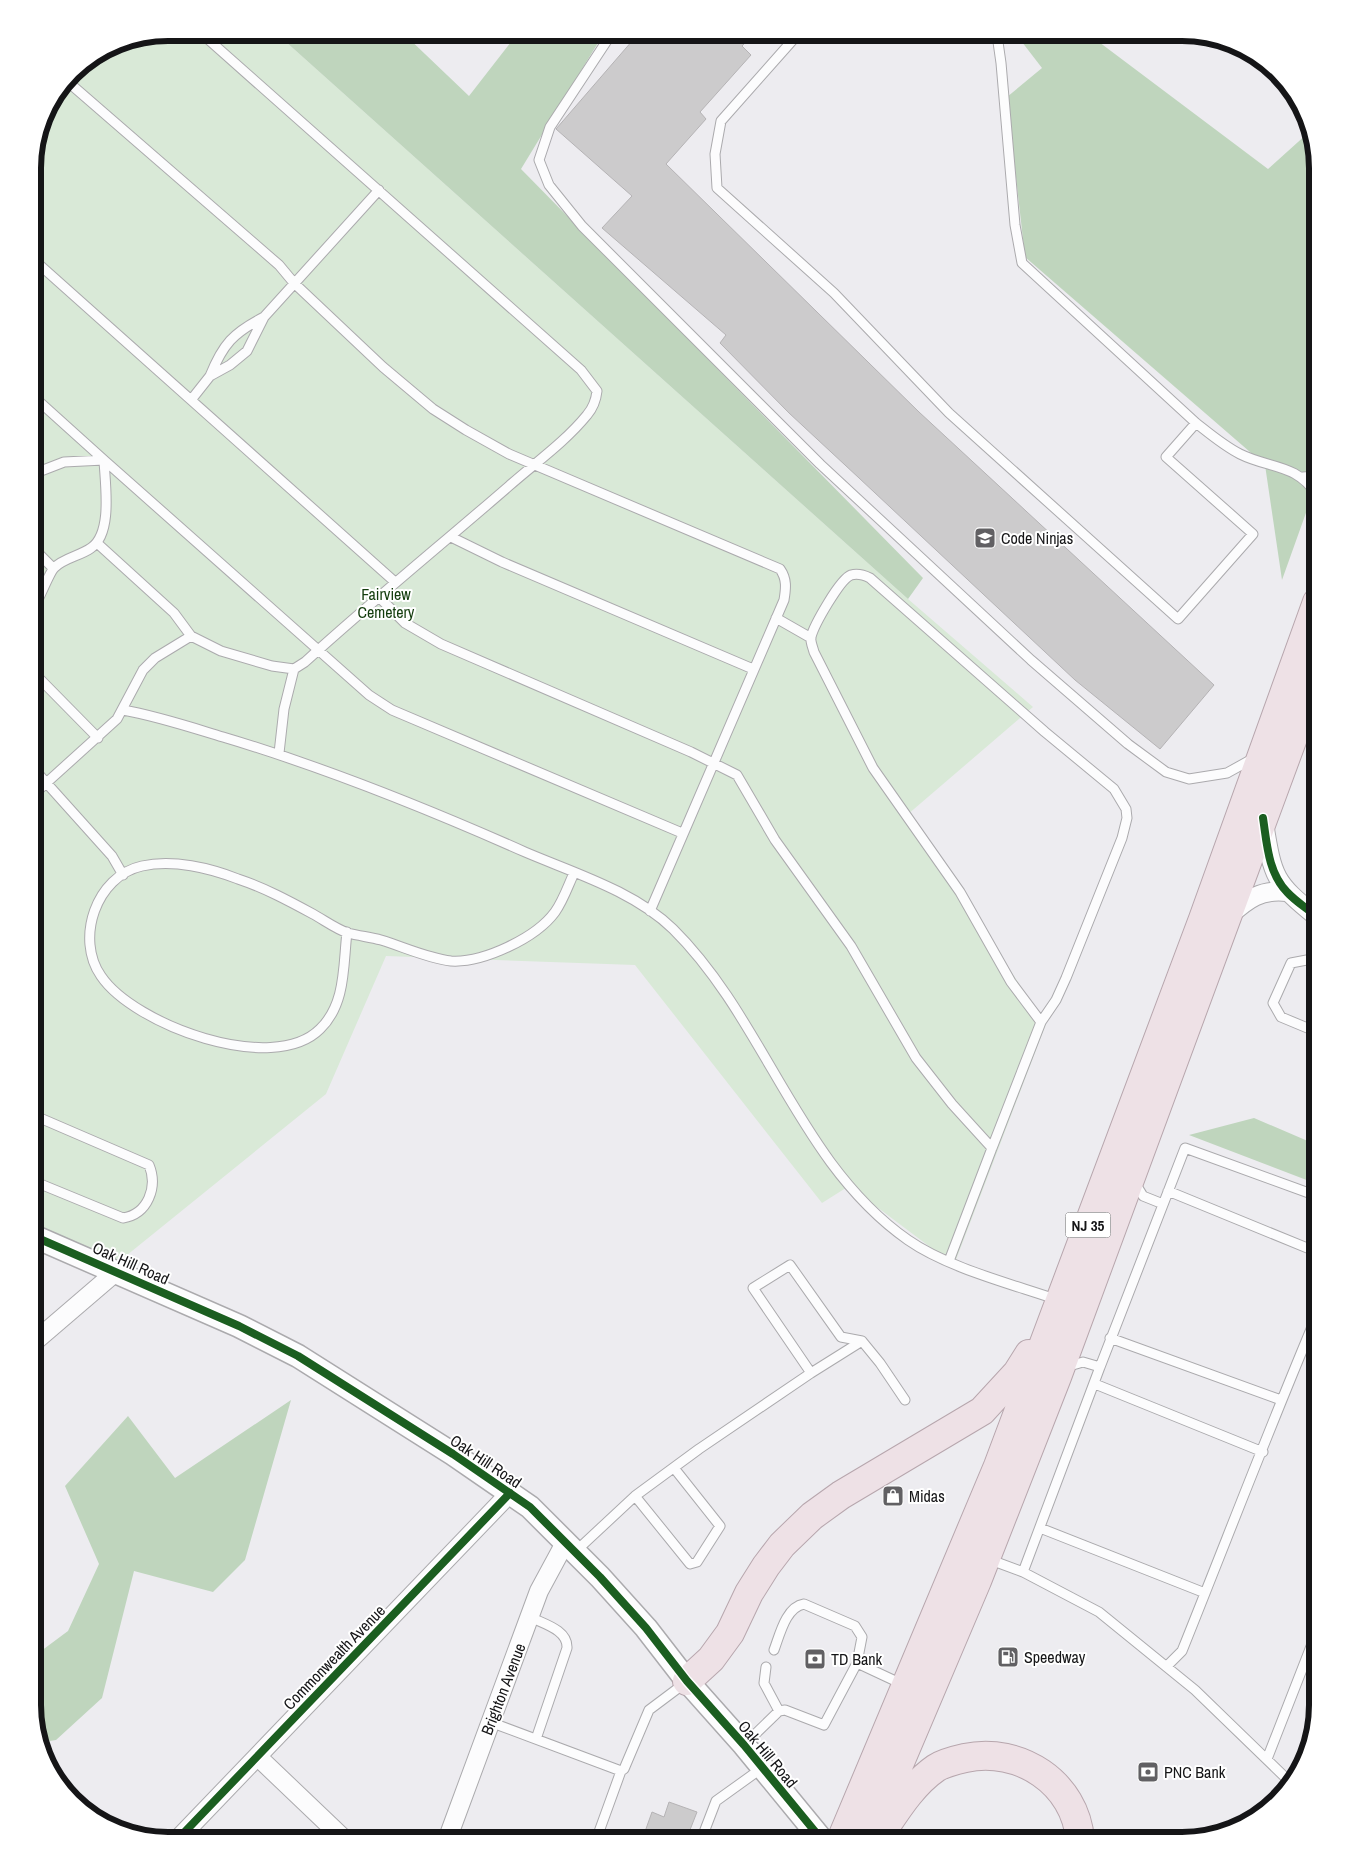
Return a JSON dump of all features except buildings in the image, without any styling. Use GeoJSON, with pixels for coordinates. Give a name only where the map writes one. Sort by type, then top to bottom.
{"type":"FeatureCollection","features":[{"type":"Feature","properties":{"kind":"highway","name":"NJ 35"},"geometry":{"type":"LineString","coordinates":[[845,1832],[998,1466],[1309,627]]}},
{"type":"Feature","properties":{"kind":"highway","name":"NJ 35"},"geometry":{"type":"LineString","coordinates":[[871,1832],[986,1558],[1057,1377],[1309,697]]}},
{"type":"Feature","properties":{"kind":"highway"},"geometry":{"type":"LineString","coordinates":[[687,1681],[711,1659],[730,1633],[750,1593],[782,1545],[812,1516],[841,1495],[982,1410],[1017,1373],[1060,1301]]}},
{"type":"Feature","properties":{"kind":"highway"},"geometry":{"type":"LineString","coordinates":[[882,1832],[902,1803],[936,1768],[969,1757],[996,1755],[1019,1760],[1038,1769],[1050,1780],[1067,1799],[1074,1813],[1078,1832]]}},
{"type":"Feature","properties":{"kind":"street"},"geometry":{"type":"LineString","coordinates":[[1263,818],[1270,861],[1275,876],[1286,892],[1309,910]]}},
{"type":"Feature","properties":{"kind":"street"},"geometry":{"type":"LineString","coordinates":[[1226,919],[1247,900],[1262,892],[1286,892]]}},
{"type":"Feature","properties":{"kind":"street","name":"Oak Hill Road"},"geometry":{"type":"LineString","coordinates":[[41,1239],[239,1326],[298,1356],[510,1494],[546,1521],[646,1628],[687,1681],[744,1745],[815,1832]]}},
{"type":"Feature","properties":{"kind":"street"},"geometry":{"type":"LineString","coordinates":[[41,1336],[117,1271]]}},
{"type":"Feature","properties":{"kind":"street","name":"Commonwealth Avenue"},"geometry":{"type":"LineString","coordinates":[[186,1831],[510,1494]]}},
{"type":"Feature","properties":{"kind":"street","name":"Brighton Avenue"},"geometry":{"type":"LineString","coordinates":[[450,1831],[540,1591],[571,1546]]}},
{"type":"Feature","properties":{"kind":"street"},"geometry":{"type":"LineString","coordinates":[[258,1757],[336,1831]]}},
{"type":"Feature","properties":{"kind":"lane"},"geometry":{"type":"LineString","coordinates":[[211,41],[581,370],[593,383],[597,391],[596,401],[588,415],[450,537],[294,669],[284,709],[279,753]]}},
{"type":"Feature","properties":{"kind":"lane"},"geometry":{"type":"LineString","coordinates":[[606,41],[550,127],[539,160],[549,185],[582,226],[820,464],[1032,660],[1128,744],[1166,772],[1189,779],[1227,773],[1263,754]]}},
{"type":"Feature","properties":{"kind":"lane"},"geometry":{"type":"LineString","coordinates":[[791,42],[721,122],[715,154],[718,188],[834,293],[950,413],[1178,619],[1253,534],[1166,457],[1196,422]]}},
{"type":"Feature","properties":{"kind":"lane"},"geometry":{"type":"LineString","coordinates":[[998,42],[1015,225],[1022,263],[1196,422],[1226,446],[1242,456],[1269,463],[1302,477],[1309,485]]}},
{"type":"Feature","properties":{"kind":"lane"},"geometry":{"type":"LineString","coordinates":[[72,85],[279,265],[294,283],[383,367],[433,409],[509,454],[780,569],[784,575],[786,587],[776,618],[650,911]]}},
{"type":"Feature","properties":{"kind":"lane"},"geometry":{"type":"LineString","coordinates":[[210,376],[230,365],[247,351],[264,317],[379,190]]}},
{"type":"Feature","properties":{"kind":"lane"},"geometry":{"type":"LineString","coordinates":[[42,267],[395,582]]}},
{"type":"Feature","properties":{"kind":"lane"},"geometry":{"type":"LineString","coordinates":[[191,400],[210,376],[219,354],[230,340],[244,328],[264,317]]}},
{"type":"Feature","properties":{"kind":"lane"},"geometry":{"type":"LineString","coordinates":[[42,404],[369,695],[392,710],[682,833]]}},
{"type":"Feature","properties":{"kind":"lane"},"geometry":{"type":"LineString","coordinates":[[42,471],[64,462],[104,460]]}},
{"type":"Feature","properties":{"kind":"lane"},"geometry":{"type":"LineString","coordinates":[[42,594],[53,568],[97,544],[103,532],[106,518],[104,460]]}},
{"type":"Feature","properties":{"kind":"lane"},"geometry":{"type":"LineString","coordinates":[[1302,477],[1309,477]]}},
{"type":"Feature","properties":{"kind":"lane"},"geometry":{"type":"LineString","coordinates":[[450,537],[502,562],[753,669]]}},
{"type":"Feature","properties":{"kind":"lane"},"geometry":{"type":"LineString","coordinates":[[97,544],[174,613],[192,636],[221,651],[272,666],[294,669]]}},
{"type":"Feature","properties":{"kind":"lane"},"geometry":{"type":"LineString","coordinates":[[42,557],[53,568]]}},
{"type":"Feature","properties":{"kind":"lane"},"geometry":{"type":"LineString","coordinates":[[949,1261],[1041,1022],[1056,1000],[1066,978],[1122,838],[1127,818],[1126,809],[1120,797],[870,578],[860,574],[850,575],[841,581],[811,638],[814,652],[873,768],[960,892],[1011,982],[1041,1022]]}},
{"type":"Feature","properties":{"kind":"lane"},"geometry":{"type":"LineString","coordinates":[[379,597],[405,623],[441,644],[691,752],[737,775],[775,840],[851,946],[916,1058],[952,1104],[992,1148]]}},
{"type":"Feature","properties":{"kind":"lane"},"geometry":{"type":"LineString","coordinates":[[776,618],[811,638]]}},
{"type":"Feature","properties":{"kind":"lane"},"geometry":{"type":"LineString","coordinates":[[42,788],[117,719],[143,670],[155,658],[192,636]]}},
{"type":"Feature","properties":{"kind":"lane"},"geometry":{"type":"LineString","coordinates":[[42,681],[98,738]]}},
{"type":"Feature","properties":{"kind":"lane"},"geometry":{"type":"LineString","coordinates":[[123,710],[147,714],[279,753],[346,776],[574,873],[621,894],[650,911],[675,932],[722,987],[750,1028],[812,1137],[838,1173],[883,1220],[910,1241],[949,1261],[1060,1301]]}},
{"type":"Feature","properties":{"kind":"lane"},"geometry":{"type":"LineString","coordinates":[[42,778],[112,856],[123,875]]}},
{"type":"Feature","properties":{"kind":"lane"},"geometry":{"type":"LineString","coordinates":[[347,932],[340,996],[332,1014],[321,1028],[301,1042],[281,1048],[257,1048],[220,1043],[187,1032],[144,1012],[110,989],[99,974],[90,946],[90,925],[96,906],[107,889],[123,875],[142,866],[170,864],[213,871],[261,887],[347,932],[379,940],[433,958],[454,961],[474,959],[525,938],[542,926],[555,912],[574,873]]}},
{"type":"Feature","properties":{"kind":"lane"},"geometry":{"type":"LineString","coordinates":[[1309,960],[1291,963],[1273,1003],[1281,1017],[1309,1028]]}},
{"type":"Feature","properties":{"kind":"lane"},"geometry":{"type":"LineString","coordinates":[[41,1119],[148,1165],[153,1175],[153,1184],[150,1197],[141,1210],[130,1217],[122,1218],[41,1184]]}},
{"type":"Feature","properties":{"kind":"lane"},"geometry":{"type":"LineString","coordinates":[[1023,1572],[1095,1384],[1110,1338],[1186,1148],[1309,1193]]}},
{"type":"Feature","properties":{"kind":"lane"},"geometry":{"type":"LineString","coordinates":[[1134,1167],[1134,1180],[1144,1196],[1163,1204]]}},
{"type":"Feature","properties":{"kind":"lane"},"geometry":{"type":"LineString","coordinates":[[1168,1191],[1309,1248]]}},
{"type":"Feature","properties":{"kind":"lane"},"geometry":{"type":"LineString","coordinates":[[1117,1216],[1132,1199],[1144,1196]]}},
{"type":"Feature","properties":{"kind":"lane"},"geometry":{"type":"LineString","coordinates":[[811,1373],[753,1288],[790,1265],[841,1337],[862,1341],[880,1363],[905,1400]]}},
{"type":"Feature","properties":{"kind":"lane"},"geometry":{"type":"LineString","coordinates":[[1072,1336],[1073,1347],[1083,1362]]}},
{"type":"Feature","properties":{"kind":"lane"},"geometry":{"type":"LineString","coordinates":[[1167,1666],[1182,1651],[1263,1452],[1281,1400],[1309,1336]]}},
{"type":"Feature","properties":{"kind":"lane"},"geometry":{"type":"LineString","coordinates":[[1110,1338],[1281,1400]]}},
{"type":"Feature","properties":{"kind":"lane"},"geometry":{"type":"LineString","coordinates":[[571,1546],[674,1468],[811,1373],[862,1341]]}},
{"type":"Feature","properties":{"kind":"lane"},"geometry":{"type":"LineString","coordinates":[[1057,1377],[1067,1366],[1083,1362],[1100,1368]]}},
{"type":"Feature","properties":{"kind":"lane"},"geometry":{"type":"LineString","coordinates":[[1095,1384],[1263,1452]]}},
{"type":"Feature","properties":{"kind":"lane"},"geometry":{"type":"LineString","coordinates":[[635,1496],[690,1564],[697,1562],[720,1526],[674,1468]]}},
{"type":"Feature","properties":{"kind":"lane"},"geometry":{"type":"LineString","coordinates":[[1040,1528],[1205,1593]]}},
{"type":"Feature","properties":{"kind":"lane"},"geometry":{"type":"LineString","coordinates":[[986,1558],[1023,1572],[1099,1612],[1167,1666],[1286,1778]]}},
{"type":"Feature","properties":{"kind":"lane"},"geometry":{"type":"LineString","coordinates":[[744,1745],[779,1711],[785,1710],[824,1725],[858,1663],[862,1637],[855,1626],[804,1604],[797,1605],[791,1610],[774,1650]]}},
{"type":"Feature","properties":{"kind":"lane"},"geometry":{"type":"LineString","coordinates":[[530,1617],[562,1634],[568,1640],[568,1648],[536,1739]]}},
{"type":"Feature","properties":{"kind":"lane"},"geometry":{"type":"LineString","coordinates":[[1268,1759],[1309,1654]]}},
{"type":"Feature","properties":{"kind":"lane"},"geometry":{"type":"LineString","coordinates":[[858,1663],[906,1686]]}},
{"type":"Feature","properties":{"kind":"lane"},"geometry":{"type":"LineString","coordinates":[[766,1667],[764,1683],[779,1711]]}},
{"type":"Feature","properties":{"kind":"lane"},"geometry":{"type":"LineString","coordinates":[[599,1831],[621,1771],[624,1770],[649,1710],[687,1681]]}},
{"type":"Feature","properties":{"kind":"lane"},"geometry":{"type":"LineString","coordinates":[[490,1722],[621,1771]]}},
{"type":"Feature","properties":{"kind":"lane"},"geometry":{"type":"LineString","coordinates":[[704,1832],[716,1801],[762,1767]]}},
{"type":"Feature","properties":{"kind":"green space","name":"Fairview Cemetery"},"geometry":{"type":"Polygon","coordinates":[[[285,41],[908,599],[1033,707],[907,815],[1046,1024],[954,1265],[849,1186],[822,1203],[635,965],[386,956],[326,1094],[111,1268],[41,1238],[42,151],[51,119],[67,91],[84,73],[105,58],[119,51],[151,42],[285,41]]]}},
{"type":"Feature","properties":{"kind":"green space"},"geometry":{"type":"Polygon","coordinates":[[[285,41],[412,41],[469,96],[512,41],[599,41],[521,169],[923,578],[908,599],[285,41]]]}},
{"type":"Feature","properties":{"kind":"green space"},"geometry":{"type":"Polygon","coordinates":[[[1022,42],[1099,42],[1268,169],[1304,136],[1309,168],[1309,504],[1282,580],[1265,465],[1025,257],[1007,97],[1042,68],[1022,42]]]}},
{"type":"Feature","properties":{"kind":"green space"},"geometry":{"type":"Polygon","coordinates":[[[1254,1118],[1309,1142],[1309,1181],[1189,1135],[1254,1118]]]}},
{"type":"Feature","properties":{"kind":"green space"},"geometry":{"type":"Polygon","coordinates":[[[291,1400],[245,1560],[213,1592],[134,1571],[102,1698],[56,1740],[47,1741],[42,1722],[41,1651],[68,1631],[99,1564],[65,1486],[128,1416],[175,1478],[291,1400]]]}},
{"type":"Feature","properties":{"kind":"cycle path"},"geometry":{"type":"LineString","coordinates":[[1263,818],[1269,857],[1276,876],[1290,895],[1309,910]]}},
{"type":"Feature","properties":{"kind":"cycle path"},"geometry":{"type":"LineString","coordinates":[[41,1240],[239,1326],[298,1356],[453,1454],[530,1507],[600,1577],[646,1628],[687,1681],[744,1745],[815,1832]]}},
{"type":"Feature","properties":{"kind":"cycle path"},"geometry":{"type":"LineString","coordinates":[[186,1831],[510,1493]]}},
{"type":"Feature","properties":{"kind":"place","name":"Code Ninjas"},"geometry":{"type":"Point","coordinates":[985,538]}},
{"type":"Feature","properties":{"kind":"place","name":"Midas"},"geometry":{"type":"Point","coordinates":[893,1496]}},
{"type":"Feature","properties":{"kind":"place","name":"Speedway"},"geometry":{"type":"Point","coordinates":[1008,1657]}},
{"type":"Feature","properties":{"kind":"place","name":"TD Bank"},"geometry":{"type":"Point","coordinates":[815,1659]}},
{"type":"Feature","properties":{"kind":"place","name":"PNC Bank"},"geometry":{"type":"Point","coordinates":[1148,1772]}}]}
